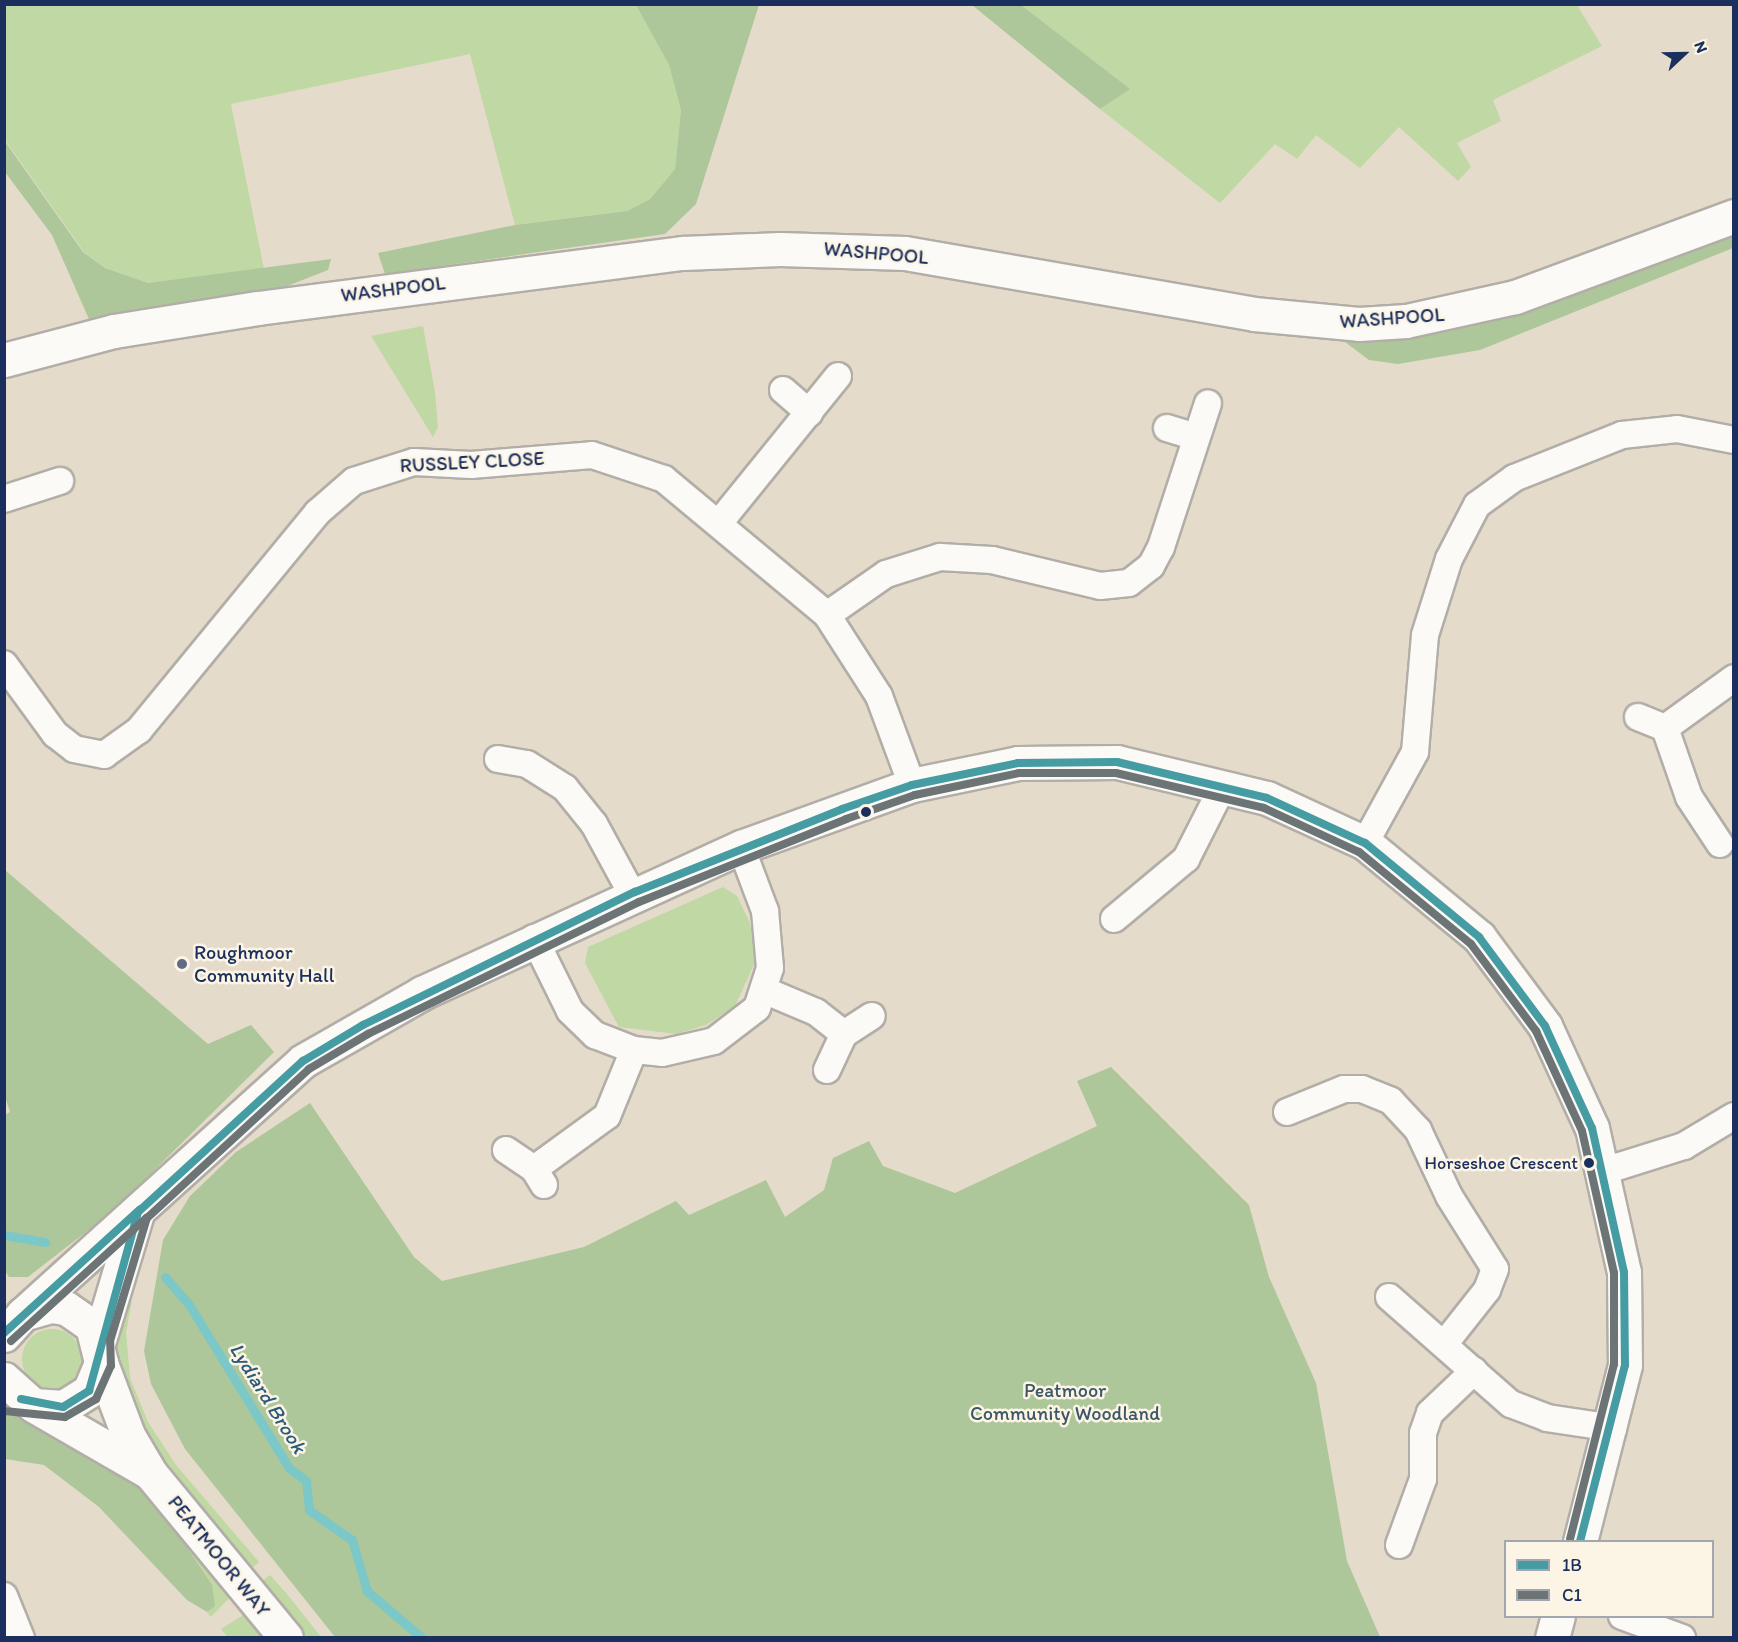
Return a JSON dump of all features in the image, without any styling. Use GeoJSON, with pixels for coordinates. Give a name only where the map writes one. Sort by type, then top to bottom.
{"type":"FeatureCollection","features":[{"type":"Feature","properties":{"kind":"street","name":"WASHPOOL"},"geometry":{"type":"LineString","coordinates":[[4,360],[114,331],[302,301],[683,253],[780,249],[905,253],[1254,314],[1359,324],[1406,321],[1515,297],[1734,216]]}},
{"type":"Feature","properties":{"kind":"street"},"geometry":{"type":"LineString","coordinates":[[719,523],[838,376]]}},
{"type":"Feature","properties":{"kind":"street"},"geometry":{"type":"LineString","coordinates":[[783,390],[809,413]]}},
{"type":"Feature","properties":{"kind":"street"},"geometry":{"type":"LineString","coordinates":[[827,615],[885,574],[940,557],[992,560],[1100,586],[1129,583],[1151,566],[1161,547],[1208,403]]}},
{"type":"Feature","properties":{"kind":"street"},"geometry":{"type":"LineString","coordinates":[[1167,428],[1196,437]]}},
{"type":"Feature","properties":{"kind":"street"},"geometry":{"type":"LineString","coordinates":[[1365,843],[1415,752],[1425,635],[1449,559],[1477,505],[1514,478],[1622,435],[1677,429],[1733,439]]}},
{"type":"Feature","properties":{"kind":"street","name":"RUSSLEY CLOSE"},"geometry":{"type":"LineString","coordinates":[[4,664],[55,734],[74,748],[92,756],[118,749],[162,705],[335,495],[367,474],[399,464],[611,458],[664,479],[827,615],[879,696],[912,785]]}},
{"type":"Feature","properties":{"kind":"street"},"geometry":{"type":"LineString","coordinates":[[4,499],[60,481]]}},
{"type":"Feature","properties":{"kind":"street"},"geometry":{"type":"LineString","coordinates":[[1665,728],[1734,678]]}},
{"type":"Feature","properties":{"kind":"street"},"geometry":{"type":"LineString","coordinates":[[1638,717],[1665,728],[1689,797],[1720,844]]}},
{"type":"Feature","properties":{"kind":"street"},"geometry":{"type":"LineString","coordinates":[[498,759],[527,764],[565,788],[594,824],[632,894]]}},
{"type":"Feature","properties":{"kind":"street"},"geometry":{"type":"LineString","coordinates":[[9,1329],[303,1060],[534,938],[741,847],[912,785],[1018,763],[1062,760],[1117,762],[1267,798],[1365,843],[1451,910],[1515,979],[1577,1090],[1604,1171],[1624,1272],[1627,1327],[1613,1428],[1581,1540]]}},
{"type":"Feature","properties":{"kind":"street"},"geometry":{"type":"LineString","coordinates":[[1114,919],[1186,859],[1223,786]]}},
{"type":"Feature","properties":{"kind":"street"},"geometry":{"type":"LineString","coordinates":[[534,938],[580,1024],[633,1050],[676,1052],[714,1041],[747,1019],[766,991],[770,938],[741,847]]}},
{"type":"Feature","properties":{"kind":"street"},"geometry":{"type":"LineString","coordinates":[[766,991],[816,1012],[844,1034]]}},
{"type":"Feature","properties":{"kind":"street"},"geometry":{"type":"LineString","coordinates":[[827,1070],[844,1034],[872,1016]]}},
{"type":"Feature","properties":{"kind":"street"},"geometry":{"type":"LineString","coordinates":[[506,1149],[539,1177],[608,1116],[633,1050]]}},
{"type":"Feature","properties":{"kind":"street"},"geometry":{"type":"LineString","coordinates":[[1287,1112],[1344,1089],[1362,1089],[1391,1101],[1418,1130],[1449,1196],[1495,1269],[1487,1290],[1446,1342]]}},
{"type":"Feature","properties":{"kind":"street"},"geometry":{"type":"LineString","coordinates":[[1604,1171],[1684,1146],[1734,1116]]}},
{"type":"Feature","properties":{"kind":"street"},"geometry":{"type":"LineString","coordinates":[[16,1396],[47,1408],[77,1401],[97,1378],[100,1352],[138,1212]]}},
{"type":"Feature","properties":{"kind":"street"},"geometry":{"type":"LineString","coordinates":[[1389,1297],[1446,1342],[1474,1371],[1521,1410],[1613,1428]]}},
{"type":"Feature","properties":{"kind":"street","name":"PEATMOOR WAY"},"geometry":{"type":"LineString","coordinates":[[9,1329],[51,1306],[66,1308],[81,1315],[100,1352],[128,1435],[151,1474],[286,1638]]}},
{"type":"Feature","properties":{"kind":"street"},"geometry":{"type":"LineString","coordinates":[[1399,1545],[1423,1479],[1423,1433],[1430,1413],[1474,1371]]}},
{"type":"Feature","properties":{"kind":"street","name":"PEATMOOR WAY"},"geometry":{"type":"LineString","coordinates":[[16,1396],[151,1474]]}},
{"type":"Feature","properties":{"kind":"street"},"geometry":{"type":"LineString","coordinates":[[4,1596],[21,1638]]}},
{"type":"Feature","properties":{"kind":"street"},"geometry":{"type":"LineString","coordinates":[[1552,1638],[1558,1618]]}},
{"type":"Feature","properties":{"kind":"street"},"geometry":{"type":"LineString","coordinates":[[1625,1618],[1682,1638]]}},
{"type":"Feature","properties":{"kind":"green space"},"geometry":{"type":"Polygon","coordinates":[[[4,5],[636,5],[669,65],[681,110],[675,169],[650,199],[627,211],[515,225],[470,54],[231,104],[264,269],[148,283],[105,268],[84,252],[5,140],[4,5]]]}},
{"type":"Feature","properties":{"kind":"green space"},"geometry":{"type":"Polygon","coordinates":[[[636,5],[759,5],[696,204],[665,234],[385,274],[378,253],[515,225],[627,211],[650,199],[675,169],[681,110],[669,65],[636,5]]]}},
{"type":"Feature","properties":{"kind":"green space"},"geometry":{"type":"Polygon","coordinates":[[[972,5],[1021,5],[1130,89],[1100,109],[972,5]]]}},
{"type":"Feature","properties":{"kind":"green space"},"geometry":{"type":"Polygon","coordinates":[[[1021,5],[1577,5],[1602,46],[1493,100],[1501,121],[1457,143],[1471,167],[1458,181],[1399,127],[1360,168],[1316,135],[1297,159],[1275,144],[1220,203],[1100,109],[1129,89],[1021,5]]]}},
{"type":"Feature","properties":{"kind":"green space"},"geometry":{"type":"Polygon","coordinates":[[[4,140],[83,252],[105,268],[148,283],[331,259],[328,270],[277,290],[92,326],[52,235],[5,172],[4,140]]]}},
{"type":"Feature","properties":{"kind":"green space"},"geometry":{"type":"Polygon","coordinates":[[[1733,227],[1733,248],[1480,350],[1398,364],[1369,360],[1341,339],[1733,227]]]}},
{"type":"Feature","properties":{"kind":"green space"},"geometry":{"type":"Polygon","coordinates":[[[423,326],[435,392],[438,427],[433,437],[371,336],[423,326]]]}},
{"type":"Feature","properties":{"kind":"green space"},"geometry":{"type":"Polygon","coordinates":[[[5,870],[208,1044],[251,1025],[274,1052],[113,1211],[28,1277],[9,1277],[5,1271],[4,1115],[10,1112],[4,1094],[5,870]]]}},
{"type":"Feature","properties":{"kind":"green space"},"geometry":{"type":"Polygon","coordinates":[[[723,887],[737,896],[750,923],[756,960],[735,1006],[706,1025],[676,1034],[619,1027],[585,963],[588,947],[723,887]]]}},
{"type":"Feature","properties":{"kind":"green space","name":"Peatmoor Community Woodland"},"geometry":{"type":"Polygon","coordinates":[[[1111,1067],[1249,1205],[1269,1277],[1316,1383],[1347,1561],[1380,1637],[335,1637],[185,1449],[151,1384],[144,1351],[163,1240],[190,1196],[236,1152],[310,1103],[414,1257],[442,1281],[584,1247],[676,1201],[689,1215],[766,1180],[785,1217],[824,1190],[833,1158],[869,1141],[883,1166],[955,1193],[1097,1126],[1077,1081],[1111,1067]]]}},
{"type":"Feature","properties":{"kind":"green space"},"geometry":{"type":"Polygon","coordinates":[[[124,1299],[132,1301],[126,1332],[130,1378],[148,1422],[176,1465],[259,1562],[252,1568],[147,1438],[115,1358],[124,1299]]]}},
{"type":"Feature","properties":{"kind":"green space"},"geometry":{"type":"Polygon","coordinates":[[[52,1329],[69,1334],[77,1342],[82,1359],[77,1376],[69,1384],[52,1389],[35,1384],[27,1376],[22,1359],[27,1342],[35,1334],[52,1329]]]}},
{"type":"Feature","properties":{"kind":"green space"},"geometry":{"type":"Polygon","coordinates":[[[4,1415],[27,1417],[107,1457],[162,1510],[212,1585],[215,1606],[207,1612],[187,1600],[99,1507],[44,1465],[5,1459],[4,1415]]]}},
{"type":"Feature","properties":{"kind":"green space"},"geometry":{"type":"Polygon","coordinates":[[[162,1510],[231,1596],[211,1617],[207,1612],[215,1605],[162,1510]]]}},
{"type":"Feature","properties":{"kind":"green space"},"geometry":{"type":"Polygon","coordinates":[[[270,1575],[321,1637],[307,1637],[262,1581],[270,1575]]]}},
{"type":"Feature","properties":{"kind":"green space"},"geometry":{"type":"Polygon","coordinates":[[[245,1614],[264,1637],[228,1637],[221,1629],[245,1614]]]}},
{"type":"Feature","properties":{"kind":"waterway","name":"Lydiard Brook"},"geometry":{"type":"LineString","coordinates":[[4,1235],[45,1242]]}},
{"type":"Feature","properties":{"kind":"waterway","name":"Lydiard Brook"},"geometry":{"type":"LineString","coordinates":[[165,1277],[188,1303],[289,1468],[306,1481],[309,1510],[352,1540],[367,1591],[422,1638]]}},
{"type":"Feature","properties":{"kind":"transit line","name":"1B"},"geometry":{"type":"LineString","coordinates":[[21,1399],[63,1407],[89,1391],[138,1212],[303,1061],[363,1025],[635,892],[842,809],[912,785],[1018,763],[1117,762],[1267,798],[1365,843],[1479,937],[1545,1026],[1592,1128],[1624,1272],[1625,1365],[1581,1540]]}},
{"type":"Feature","properties":{"kind":"transit line","name":"C1"},"geometry":{"type":"LineString","coordinates":[[4,1411],[65,1417],[96,1399],[111,1366],[110,1341],[147,1218],[309,1069],[368,1034],[639,902],[846,819],[915,795],[1019,773],[1116,773],[1264,808],[1359,852],[1471,944],[1536,1031],[1582,1131],[1614,1273],[1614,1364],[1570,1539]]}},
{"type":"Feature","properties":{"kind":"transit line","name":"1B"},"geometry":{"type":"LineString","coordinates":[[4,1333],[139,1210]]}},
{"type":"Feature","properties":{"kind":"transit line","name":"C1"},"geometry":{"type":"LineString","coordinates":[[11,1341],[146,1218]]}},
{"type":"Feature","properties":{"kind":"place","name":"Roughmoor Community Hall"},"geometry":{"type":"Point","coordinates":[182,964]}},
{"type":"Feature","properties":{"kind":"place","name":"Horseshoe Crescent"},"geometry":{"type":"Point","coordinates":[1589,1163]}}]}
